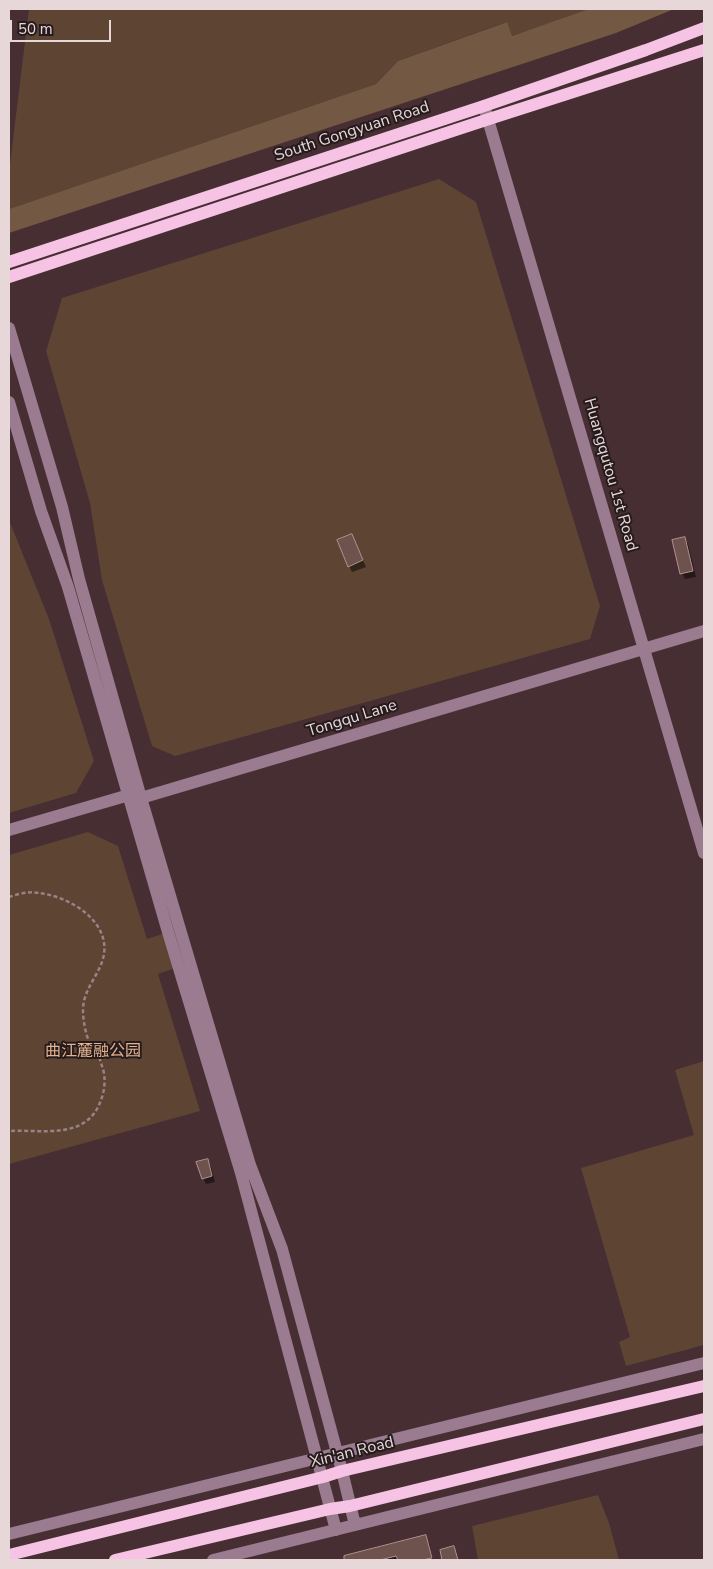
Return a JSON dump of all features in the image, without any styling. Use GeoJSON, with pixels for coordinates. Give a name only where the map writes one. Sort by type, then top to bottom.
{"type":"FeatureCollection","features":[{"type":"Feature","properties":{"kind":"main road","name":"South Gongyuan Road"},"geometry":{"type":"LineString","coordinates":[[9,262],[484,106],[704,28]]}},
{"type":"Feature","properties":{"kind":"main road","name":"South Gongyuan Road"},"geometry":{"type":"LineString","coordinates":[[9,278],[704,50]]}},
{"type":"Feature","properties":{"kind":"main road","name":"Xin'an Road"},"geometry":{"type":"LineString","coordinates":[[9,1555],[342,1471],[704,1386]]}},
{"type":"Feature","properties":{"kind":"main road"},"geometry":{"type":"LineString","coordinates":[[115,1560],[350,1506],[704,1419]]}},
{"type":"Feature","properties":{"kind":"street","name":"Huangqutou 1st Road"},"geometry":{"type":"LineString","coordinates":[[484,106],[704,853]]}},
{"type":"Feature","properties":{"kind":"street"},"geometry":{"type":"LineString","coordinates":[[9,328],[62,507],[168,932],[241,1173],[336,1530]]}},
{"type":"Feature","properties":{"kind":"street"},"geometry":{"type":"LineString","coordinates":[[9,402],[41,511],[68,587],[250,1165],[282,1249],[355,1525]]}},
{"type":"Feature","properties":{"kind":"street","name":"Tongqu Lane"},"geometry":{"type":"LineString","coordinates":[[9,830],[135,797],[704,631]]}},
{"type":"Feature","properties":{"kind":"street"},"geometry":{"type":"LineString","coordinates":[[9,1534],[704,1363]]}},
{"type":"Feature","properties":{"kind":"street"},"geometry":{"type":"LineString","coordinates":[[213,1560],[704,1439]]}},
{"type":"Feature","properties":{"kind":"path"},"geometry":{"type":"LineString","coordinates":[[9,897],[37,892],[66,900],[94,922],[100,930],[104,945],[100,965],[89,985],[83,1003],[83,1020],[86,1031],[103,1069],[104,1092],[100,1104],[94,1114],[84,1123],[65,1130],[9,1131]]}},
{"type":"Feature","properties":{"kind":"green space"},"geometry":{"type":"Polygon","coordinates":[[[29,9],[597,9],[511,36],[506,22],[398,61],[376,84],[9,209],[9,172],[29,9]]]}},
{"type":"Feature","properties":{"kind":"green space"},"geometry":{"type":"Polygon","coordinates":[[[439,179],[476,202],[600,606],[590,639],[175,756],[152,746],[102,580],[90,503],[46,351],[62,298],[439,179]]]}},
{"type":"Feature","properties":{"kind":"green space"},"geometry":{"type":"Polygon","coordinates":[[[9,520],[49,619],[94,761],[76,793],[9,813],[9,520]]]}},
{"type":"Feature","properties":{"kind":"green space","name":"曲江麓融公园"},"geometry":{"type":"Polygon","coordinates":[[[88,832],[118,846],[147,939],[168,932],[178,967],[158,974],[200,1111],[9,1164],[9,855],[88,832]]]}},
{"type":"Feature","properties":{"kind":"green space"},"geometry":{"type":"Polygon","coordinates":[[[704,1061],[704,1345],[626,1366],[619,1342],[630,1337],[581,1168],[694,1135],[675,1070],[704,1061]]]}},
{"type":"Feature","properties":{"kind":"green space"},"geometry":{"type":"Polygon","coordinates":[[[598,1495],[609,1523],[619,1560],[478,1560],[472,1526],[598,1495]]]}},
{"type":"Feature","properties":{"kind":"shaded area"},"geometry":{"type":"Polygon","coordinates":[[[589,9],[674,9],[616,33],[9,233],[9,209],[376,84],[398,61],[507,22],[512,36],[589,9]]]}},
{"type":"Feature","properties":{"kind":"building"},"geometry":{"type":"Polygon","coordinates":[[[352,534],[363,560],[348,567],[337,540],[352,534]]]}},
{"type":"Feature","properties":{"kind":"building"},"geometry":{"type":"Polygon","coordinates":[[[685,537],[693,571],[680,574],[672,540],[685,537]]]}},
{"type":"Feature","properties":{"kind":"building"},"geometry":{"type":"Polygon","coordinates":[[[208,1159],[212,1176],[202,1179],[196,1162],[208,1159]]]}},
{"type":"Feature","properties":{"kind":"building"},"geometry":{"type":"Polygon","coordinates":[[[426,1535],[432,1558],[398,1560],[396,1556],[380,1560],[344,1560],[344,1556],[426,1535]]]}},
{"type":"Feature","properties":{"kind":"building"},"geometry":{"type":"Polygon","coordinates":[[[454,1546],[458,1560],[442,1560],[440,1550],[454,1546]]]}}]}
